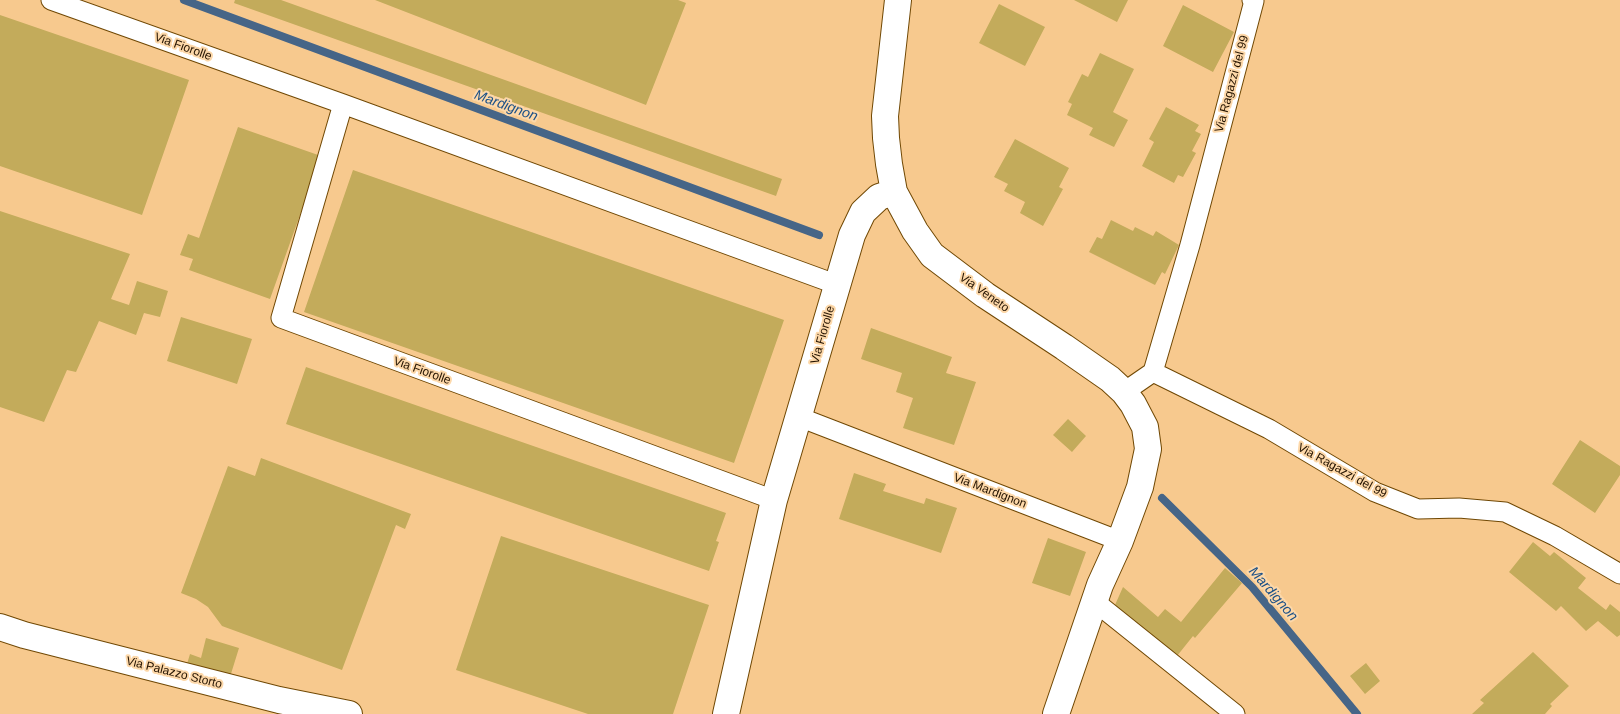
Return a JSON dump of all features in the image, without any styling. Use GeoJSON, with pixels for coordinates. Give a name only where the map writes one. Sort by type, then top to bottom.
{"type":"FeatureCollection","features":[{"type":"Feature","properties":{"kind":"street","name":"Via Fiorolle"},"geometry":{"type":"LineString","coordinates":[[51,0],[343,104],[838,285]]}},
{"type":"Feature","properties":{"kind":"street","name":"Via Veneto"},"geometry":{"type":"LineString","coordinates":[[898,0],[885,116],[889,164],[894,192],[915,231],[932,255],[985,295],[1102,373],[1124,392],[1133,404],[1145,426],[1148,449],[1140,488],[1120,540]]}},
{"type":"Feature","properties":{"kind":"street","name":"Via Ragazzi del 99"},"geometry":{"type":"LineString","coordinates":[[1252,0],[1254,1],[1195,226],[1153,372],[1269,429],[1375,492],[1418,510],[1459,508],[1505,512],[1555,536],[1620,574]]}},
{"type":"Feature","properties":{"kind":"street","name":"Via Fiorolle"},"geometry":{"type":"LineString","coordinates":[[343,104],[281,318],[774,500]]}},
{"type":"Feature","properties":{"kind":"street","name":"Via Fiorolle"},"geometry":{"type":"LineString","coordinates":[[726,714],[774,500],[852,235],[863,212],[879,197],[894,192]]}},
{"type":"Feature","properties":{"kind":"street"},"geometry":{"type":"LineString","coordinates":[[1124,392],[1153,372]]}},
{"type":"Feature","properties":{"kind":"street","name":"Via Mardignon"},"geometry":{"type":"LineString","coordinates":[[799,417],[1120,540]]}},
{"type":"Feature","properties":{"kind":"street"},"geometry":{"type":"LineString","coordinates":[[1056,714],[1094,601],[1120,540]]}},
{"type":"Feature","properties":{"kind":"street"},"geometry":{"type":"LineString","coordinates":[[1094,601],[1235,714]]}},
{"type":"Feature","properties":{"kind":"street","name":"Via Palazzo Storto"},"geometry":{"type":"LineString","coordinates":[[0,627],[24,635],[279,700],[349,714]]}},
{"type":"Feature","properties":{"kind":"building"},"geometry":{"type":"Polygon","coordinates":[[[235,0],[281,0],[782,179],[776,196],[234,3],[235,0]]]}},
{"type":"Feature","properties":{"kind":"building"},"geometry":{"type":"Polygon","coordinates":[[[375,0],[678,0],[686,3],[646,105],[375,0]]]}},
{"type":"Feature","properties":{"kind":"building"},"geometry":{"type":"Polygon","coordinates":[[[1074,0],[1128,0],[1117,22],[1074,0]]]}},
{"type":"Feature","properties":{"kind":"building"},"geometry":{"type":"Polygon","coordinates":[[[999,4],[1045,27],[1025,66],[979,43],[999,4]]]}},
{"type":"Feature","properties":{"kind":"building"},"geometry":{"type":"Polygon","coordinates":[[[1183,5],[1234,32],[1213,72],[1163,46],[1183,5]]]}},
{"type":"Feature","properties":{"kind":"building"},"geometry":{"type":"Polygon","coordinates":[[[0,15],[189,80],[142,215],[0,166],[0,15]]]}},
{"type":"Feature","properties":{"kind":"building"},"geometry":{"type":"Polygon","coordinates":[[[1100,53],[1134,69],[1113,112],[1128,120],[1114,147],[1089,135],[1093,128],[1067,115],[1072,104],[1068,102],[1082,74],[1088,77],[1100,53]]]}},
{"type":"Feature","properties":{"kind":"building"},"geometry":{"type":"Polygon","coordinates":[[[1166,107],[1199,125],[1195,131],[1201,134],[1192,151],[1196,153],[1183,177],[1178,175],[1174,183],[1142,166],[1154,142],[1149,139],[1166,107]]]}},
{"type":"Feature","properties":{"kind":"building"},"geometry":{"type":"Polygon","coordinates":[[[238,127],[321,156],[270,299],[189,270],[193,259],[180,255],[188,234],[199,238],[238,127]]]}},
{"type":"Feature","properties":{"kind":"building"},"geometry":{"type":"Polygon","coordinates":[[[1015,139],[1069,168],[1059,187],[1063,189],[1043,226],[1020,213],[1025,202],[1004,191],[1008,184],[994,177],[1015,139]]]}},
{"type":"Feature","properties":{"kind":"building"},"geometry":{"type":"Polygon","coordinates":[[[353,170],[784,320],[734,463],[304,312],[353,170]]]}},
{"type":"Feature","properties":{"kind":"building"},"geometry":{"type":"Polygon","coordinates":[[[0,211],[130,254],[111,299],[129,305],[137,281],[168,291],[160,317],[144,313],[136,335],[99,321],[76,372],[67,370],[44,422],[0,407],[0,211]]]}},
{"type":"Feature","properties":{"kind":"building"},"geometry":{"type":"Polygon","coordinates":[[[1111,220],[1133,231],[1135,227],[1153,236],[1156,231],[1179,245],[1165,274],[1162,272],[1155,285],[1089,252],[1097,237],[1102,239],[1111,220]]]}},
{"type":"Feature","properties":{"kind":"building"},"geometry":{"type":"Polygon","coordinates":[[[181,317],[252,339],[237,384],[167,361],[181,317]]]}},
{"type":"Feature","properties":{"kind":"building"},"geometry":{"type":"Polygon","coordinates":[[[871,328],[952,357],[946,373],[976,382],[954,445],[903,428],[913,398],[896,392],[902,373],[861,359],[871,328]]]}},
{"type":"Feature","properties":{"kind":"building"},"geometry":{"type":"Polygon","coordinates":[[[306,367],[726,513],[716,541],[719,542],[709,571],[286,424],[306,367]]]}},
{"type":"Feature","properties":{"kind":"building"},"geometry":{"type":"Polygon","coordinates":[[[1068,419],[1086,436],[1072,452],[1053,435],[1068,419]]]}},
{"type":"Feature","properties":{"kind":"building"},"geometry":{"type":"Polygon","coordinates":[[[1580,440],[1620,466],[1620,475],[1595,513],[1552,484],[1580,440]]]}},
{"type":"Feature","properties":{"kind":"building"},"geometry":{"type":"Polygon","coordinates":[[[261,458],[411,514],[405,529],[396,525],[342,670],[222,626],[208,607],[196,599],[181,593],[228,466],[255,476],[261,458]]]}},
{"type":"Feature","properties":{"kind":"building"},"geometry":{"type":"Polygon","coordinates":[[[854,473],[886,484],[883,491],[924,504],[926,498],[957,508],[941,553],[839,519],[854,473]]]}},
{"type":"Feature","properties":{"kind":"building"},"geometry":{"type":"Polygon","coordinates":[[[501,536],[709,605],[673,714],[588,714],[456,670],[501,536]]]}},
{"type":"Feature","properties":{"kind":"building"},"geometry":{"type":"Polygon","coordinates":[[[1048,538],[1086,552],[1070,596],[1032,583],[1048,538]]]}},
{"type":"Feature","properties":{"kind":"building"},"geometry":{"type":"Polygon","coordinates":[[[1533,542],[1550,556],[1554,552],[1586,578],[1578,588],[1606,610],[1610,604],[1620,612],[1620,635],[1617,637],[1598,621],[1586,631],[1561,606],[1556,611],[1509,572],[1533,542]]]}},
{"type":"Feature","properties":{"kind":"building"},"geometry":{"type":"Polygon","coordinates":[[[1225,568],[1242,583],[1177,656],[1115,605],[1123,587],[1158,617],[1165,609],[1181,622],[1225,568]]]}},
{"type":"Feature","properties":{"kind":"building"},"geometry":{"type":"Polygon","coordinates":[[[206,638],[239,648],[230,677],[187,664],[190,654],[201,658],[206,638]]]}},
{"type":"Feature","properties":{"kind":"building"},"geometry":{"type":"Polygon","coordinates":[[[1533,652],[1569,686],[1550,704],[1552,706],[1545,714],[1472,714],[1484,703],[1480,700],[1533,652]]]}},
{"type":"Feature","properties":{"kind":"building"},"geometry":{"type":"Polygon","coordinates":[[[1366,663],[1380,681],[1365,694],[1350,676],[1366,663]]]}},
{"type":"Feature","properties":{"kind":"waterway","name":"Mardignon"},"geometry":{"type":"LineString","coordinates":[[184,0],[819,235]]}},
{"type":"Feature","properties":{"kind":"waterway","name":"Mardignon"},"geometry":{"type":"LineString","coordinates":[[1162,498],[1252,587],[1357,714]]}}]}
